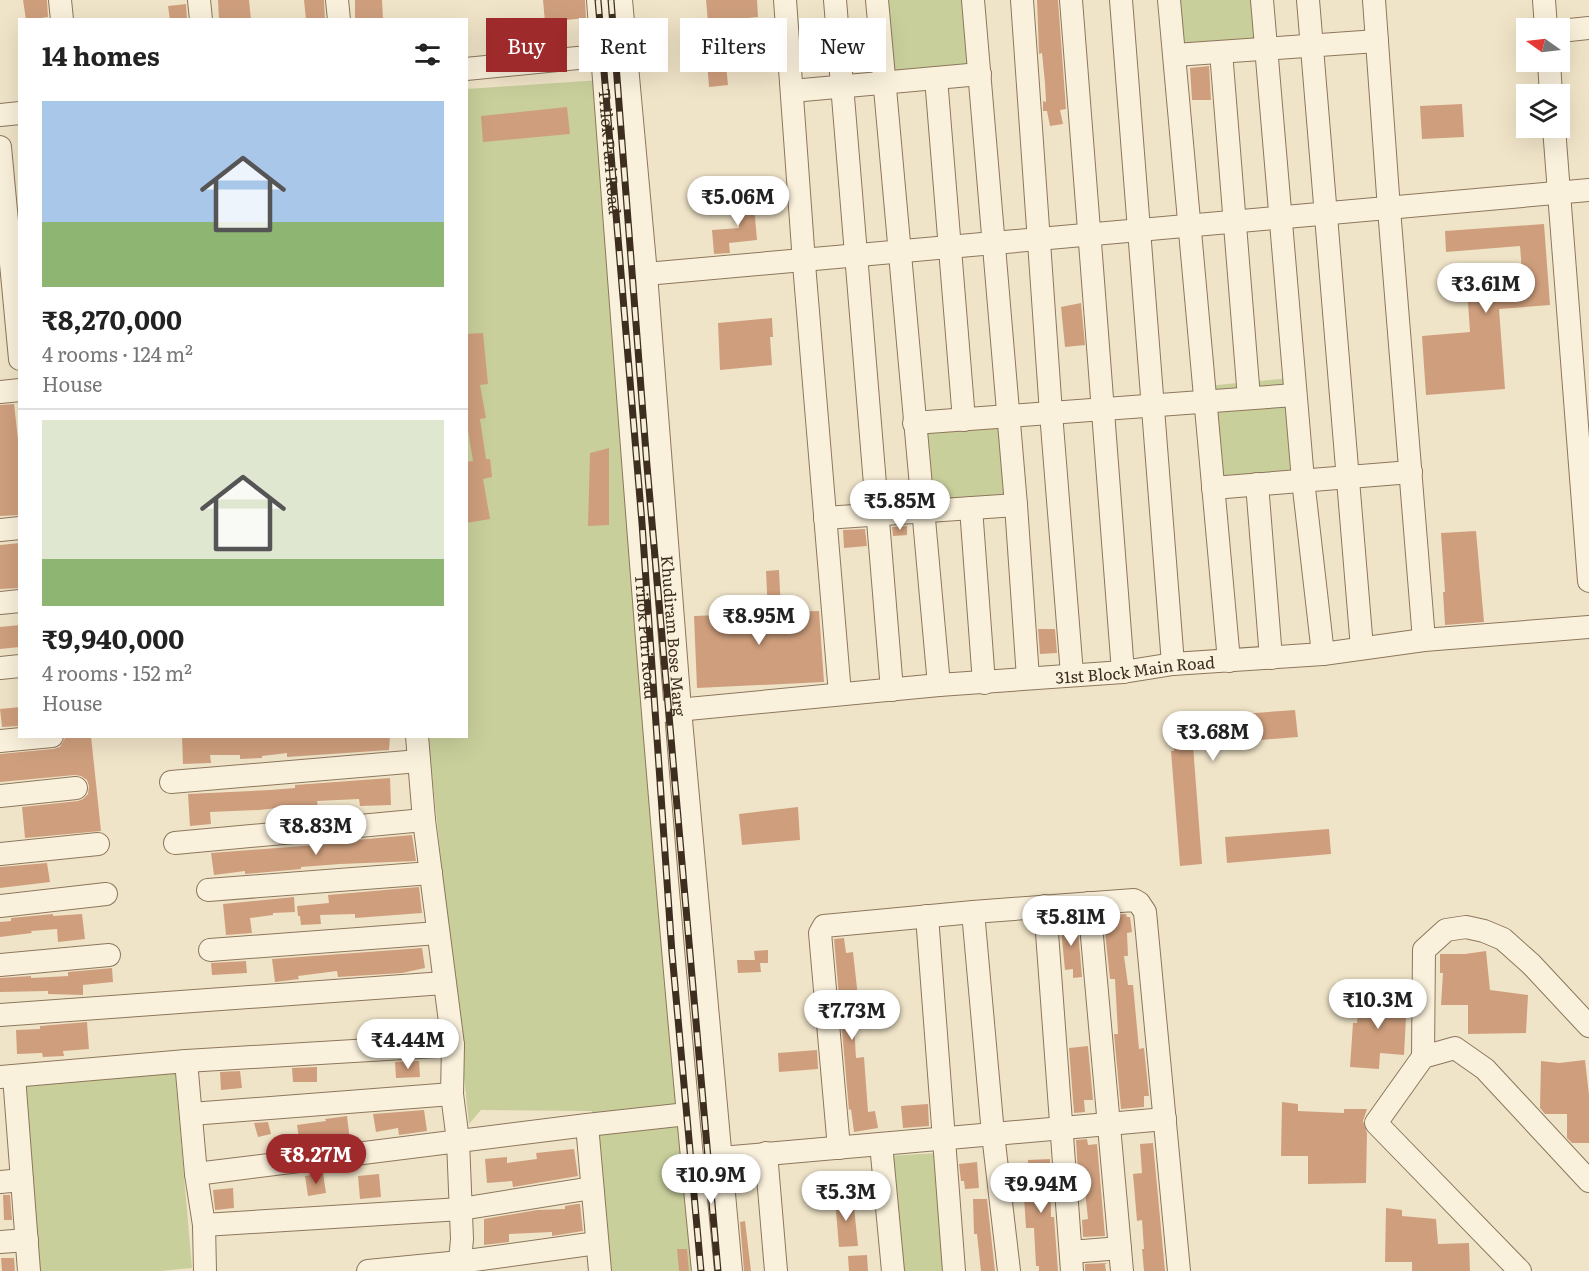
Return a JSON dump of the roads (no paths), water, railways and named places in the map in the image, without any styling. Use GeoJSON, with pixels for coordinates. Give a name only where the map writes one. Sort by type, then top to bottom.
{"type":"FeatureCollection","features":[{"type":"Feature","properties":{"kind":"street"},"geometry":{"type":"LineString","coordinates":[[60,0],[62,18]]}},
{"type":"Feature","properties":{"kind":"street"},"geometry":{"type":"LineString","coordinates":[[199,0],[201,18]]}},
{"type":"Feature","properties":{"kind":"street"},"geometry":{"type":"LineString","coordinates":[[337,0],[339,18]]}},
{"type":"Feature","properties":{"kind":"street","name":"Trilok Puri Road"},"geometry":{"type":"LineString","coordinates":[[598,0],[599,18]]}},
{"type":"Feature","properties":{"kind":"street","name":"Khudiram Bose Marg"},"geometry":{"type":"LineString","coordinates":[[621,0],[622,18]]}},
{"type":"Feature","properties":{"kind":"street"},"geometry":{"type":"LineString","coordinates":[[785,0],[803,260],[840,694]]}},
{"type":"Feature","properties":{"kind":"street"},"geometry":{"type":"LineString","coordinates":[[835,0],[892,690]]}},
{"type":"Feature","properties":{"kind":"street"},"geometry":{"type":"LineString","coordinates":[[877,0],[939,685]]}},
{"type":"Feature","properties":{"kind":"street"},"geometry":{"type":"LineString","coordinates":[[973,0],[1016,505],[1028,678]]}},
{"type":"Feature","properties":{"kind":"street"},"geometry":{"type":"LineString","coordinates":[[1022,0],[1072,674]]}},
{"type":"Feature","properties":{"kind":"street"},"geometry":{"type":"LineString","coordinates":[[1071,0],[1123,672]]}},
{"type":"Feature","properties":{"kind":"street"},"geometry":{"type":"LineString","coordinates":[[1121,0],[1173,664]]}},
{"type":"Feature","properties":{"kind":"street"},"geometry":{"type":"LineString","coordinates":[[1169,0],[1229,661]]}},
{"type":"Feature","properties":{"kind":"street"},"geometry":{"type":"LineString","coordinates":[[1262,0],[1295,395],[1323,654]]}},
{"type":"Feature","properties":{"kind":"street"},"geometry":{"type":"LineString","coordinates":[[1308,0],[1362,648]]}},
{"type":"Feature","properties":{"kind":"street"},"geometry":{"type":"LineString","coordinates":[[1374,0],[1424,640]]}},
{"type":"Feature","properties":{"kind":"street"},"geometry":{"type":"LineString","coordinates":[[1544,0],[1545,18]]}},
{"type":"Feature","properties":{"kind":"street"},"geometry":{"type":"LineString","coordinates":[[1570,30],[1589,28]]}},
{"type":"Feature","properties":{"kind":"street"},"geometry":{"type":"LineString","coordinates":[[1175,55],[1377,41]]}},
{"type":"Feature","properties":{"kind":"street"},"geometry":{"type":"LineString","coordinates":[[1221,52],[1249,398]]}},
{"type":"Feature","properties":{"kind":"street"},"geometry":{"type":"LineString","coordinates":[[468,69],[579,58]]}},
{"type":"Feature","properties":{"kind":"street","name":"Trilok Puri Road"},"geometry":{"type":"LineString","coordinates":[[603,72],[653,713],[687,1114],[703,1271]]}},
{"type":"Feature","properties":{"kind":"street","name":"Khudiram Bose Marg"},"geometry":{"type":"LineString","coordinates":[[627,72],[646,274],[680,709],[731,1271]]}},
{"type":"Feature","properties":{"kind":"street"},"geometry":{"type":"LineString","coordinates":[[792,91],[980,74]]}},
{"type":"Feature","properties":{"kind":"street"},"geometry":{"type":"LineString","coordinates":[[936,78],[964,420]]}},
{"type":"Feature","properties":{"kind":"street"},"geometry":{"type":"LineString","coordinates":[[0,115],[18,113]]}},
{"type":"Feature","properties":{"kind":"street"},"geometry":{"type":"LineString","coordinates":[[1555,138],[1584,457],[1589,580]]}},
{"type":"Feature","properties":{"kind":"street"},"geometry":{"type":"LineString","coordinates":[[0,147],[18,338]]}},
{"type":"Feature","properties":{"kind":"street"},"geometry":{"type":"LineString","coordinates":[[646,274],[1589,190]]}},
{"type":"Feature","properties":{"kind":"street"},"geometry":{"type":"LineString","coordinates":[[0,392],[18,390]]}},
{"type":"Feature","properties":{"kind":"street"},"geometry":{"type":"LineString","coordinates":[[914,423],[1295,395]]}},
{"type":"Feature","properties":{"kind":"street"},"geometry":{"type":"LineString","coordinates":[[1213,488],[1411,472]]}},
{"type":"Feature","properties":{"kind":"street"},"geometry":{"type":"LineString","coordinates":[[1257,484],[1271,658]]}},
{"type":"Feature","properties":{"kind":"street"},"geometry":{"type":"LineString","coordinates":[[825,518],[1016,505]]}},
{"type":"Feature","properties":{"kind":"street"},"geometry":{"type":"LineString","coordinates":[[971,508],[984,683]]}},
{"type":"Feature","properties":{"kind":"street"},"geometry":{"type":"LineString","coordinates":[[0,530],[18,528]]}},
{"type":"Feature","properties":{"kind":"street"},"geometry":{"type":"LineString","coordinates":[[0,603],[18,601]]}},
{"type":"Feature","properties":{"kind":"street","name":"31st Block Main Road"},"geometry":{"type":"LineString","coordinates":[[653,713],[939,685],[1123,672],[1173,664],[1323,654],[1424,640],[1589,627]]}},
{"type":"Feature","properties":{"kind":"street"},"geometry":{"type":"LineString","coordinates":[[0,668],[18,666]]}},
{"type":"Feature","properties":{"kind":"street"},"geometry":{"type":"LineString","coordinates":[[0,741],[31,738]]}},
{"type":"Feature","properties":{"kind":"street"},"geometry":{"type":"LineString","coordinates":[[417,738],[424,820],[453,1045],[452,1094],[458,1141],[462,1239],[460,1267]]}},
{"type":"Feature","properties":{"kind":"street"},"geometry":{"type":"LineString","coordinates":[[171,782],[418,761]]}},
{"type":"Feature","properties":{"kind":"street"},"geometry":{"type":"LineString","coordinates":[[0,796],[76,788]]}},
{"type":"Feature","properties":{"kind":"street"},"geometry":{"type":"LineString","coordinates":[[175,843],[424,820]]}},
{"type":"Feature","properties":{"kind":"street"},"geometry":{"type":"LineString","coordinates":[[0,854],[98,844]]}},
{"type":"Feature","properties":{"kind":"street"},"geometry":{"type":"LineString","coordinates":[[208,890],[431,873]]}},
{"type":"Feature","properties":{"kind":"street"},"geometry":{"type":"LineString","coordinates":[[0,906],[106,894]]}},
{"type":"Feature","properties":{"kind":"street"},"geometry":{"type":"LineString","coordinates":[[839,1148],[821,928],[828,924],[1134,900],[1145,912],[1179,1271]]}},
{"type":"Feature","properties":{"kind":"street"},"geometry":{"type":"LineString","coordinates":[[1089,903],[1122,1271]]}},
{"type":"Feature","properties":{"kind":"street"},"geometry":{"type":"LineString","coordinates":[[1045,906],[1072,1261],[1120,1248]]}},
{"type":"Feature","properties":{"kind":"street"},"geometry":{"type":"LineString","coordinates":[[973,912],[993,1134],[1009,1271]]}},
{"type":"Feature","properties":{"kind":"street"},"geometry":{"type":"LineString","coordinates":[[927,916],[954,1271]]}},
{"type":"Feature","properties":{"kind":"street"},"geometry":{"type":"LineString","coordinates":[[1521,1271],[1376,1123],[1423,1057],[1424,950],[1446,930],[1466,927],[1503,939],[1531,964],[1589,1026]]}},
{"type":"Feature","properties":{"kind":"street"},"geometry":{"type":"LineString","coordinates":[[210,950],[438,933]]}},
{"type":"Feature","properties":{"kind":"street"},"geometry":{"type":"LineString","coordinates":[[0,965],[109,955]]}},
{"type":"Feature","properties":{"kind":"street"},"geometry":{"type":"LineString","coordinates":[[0,1015],[444,983]]}},
{"type":"Feature","properties":{"kind":"street"},"geometry":{"type":"LineString","coordinates":[[29,1271],[27,1240],[11,1181],[7,1077],[186,1061],[453,1045]]}},
{"type":"Feature","properties":{"kind":"street"},"geometry":{"type":"LineString","coordinates":[[1423,1057],[1455,1048],[1485,1069],[1589,1181]]}},
{"type":"Feature","properties":{"kind":"street"},"geometry":{"type":"LineString","coordinates":[[186,1061],[196,1174],[204,1225],[205,1271]]}},
{"type":"Feature","properties":{"kind":"street"},"geometry":{"type":"LineString","coordinates":[[192,1114],[452,1094]]}},
{"type":"Feature","properties":{"kind":"street"},"geometry":{"type":"LineString","coordinates":[[196,1174],[687,1114]]}},
{"type":"Feature","properties":{"kind":"street"},"geometry":{"type":"LineString","coordinates":[[721,1158],[1165,1119]]}},
{"type":"Feature","properties":{"kind":"street"},"geometry":{"type":"LineString","coordinates":[[586,1125],[600,1271]]}},
{"type":"Feature","properties":{"kind":"street"},"geometry":{"type":"LineString","coordinates":[[881,1144],[893,1271]]}},
{"type":"Feature","properties":{"kind":"street"},"geometry":{"type":"LineString","coordinates":[[766,1153],[776,1271]]}},
{"type":"Feature","properties":{"kind":"street"},"geometry":{"type":"LineString","coordinates":[[204,1225],[461,1209],[592,1188]]}},
{"type":"Feature","properties":{"kind":"street"},"geometry":{"type":"LineString","coordinates":[[0,1242],[27,1240]]}},
{"type":"Feature","properties":{"kind":"street"},"geometry":{"type":"LineString","coordinates":[[368,1271],[460,1267],[597,1243]]}},
{"type":"Feature","properties":{"kind":"railway"},"geometry":{"type":"LineString","coordinates":[[598,0],[642,523],[672,953],[701,1271]]}},
{"type":"Feature","properties":{"kind":"railway"},"geometry":{"type":"LineString","coordinates":[[611,0],[647,466],[718,1271]]}}]}
